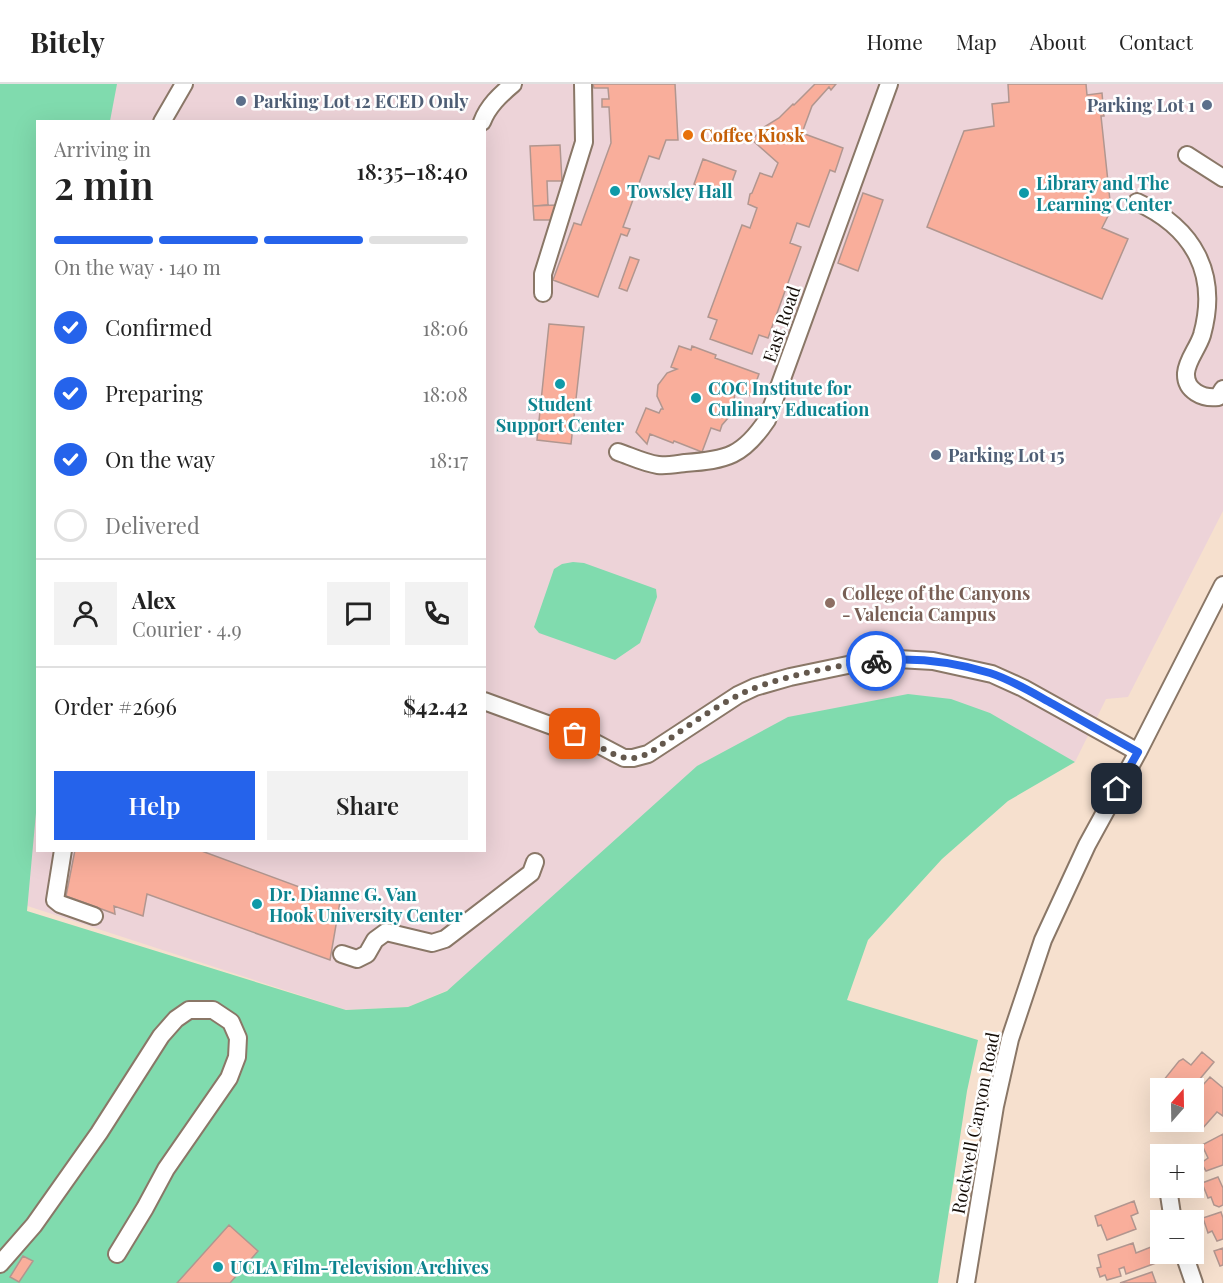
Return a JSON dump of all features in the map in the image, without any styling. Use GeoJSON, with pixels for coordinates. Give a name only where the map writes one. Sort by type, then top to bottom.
{"type":"FeatureCollection","features":[{"type":"Feature","properties":{"kind":"street"},"geometry":{"type":"LineString","coordinates":[[163,120],[184,84]]}},
{"type":"Feature","properties":{"kind":"street"},"geometry":{"type":"LineString","coordinates":[[483,120],[486,112],[501,94],[513,84]]}},
{"type":"Feature","properties":{"kind":"street"},"geometry":{"type":"LineString","coordinates":[[543,293],[543,274],[584,142],[583,84]]}},
{"type":"Feature","properties":{"kind":"street","name":"East Road"},"geometry":{"type":"LineString","coordinates":[[618,452],[658,465],[714,461],[734,455],[757,435],[767,420],[889,84]]}},
{"type":"Feature","properties":{"kind":"street"},"geometry":{"type":"LineString","coordinates":[[1186,155],[1223,178]]}},
{"type":"Feature","properties":{"kind":"street"},"geometry":{"type":"LineString","coordinates":[[1137,202],[1154,210],[1179,229],[1198,256],[1208,283],[1207,314],[1201,339],[1188,366],[1186,376],[1190,386],[1198,395],[1207,398],[1218,397],[1223,389]]}},
{"type":"Feature","properties":{"kind":"street","name":"Rockwell Canyon Road"},"geometry":{"type":"LineString","coordinates":[[966,1283],[995,1106],[1010,1039],[1043,940],[1066,886],[1138,752],[1223,585]]}},
{"type":"Feature","properties":{"kind":"street"},"geometry":{"type":"LineString","coordinates":[[486,702],[588,739],[624,758],[633,759],[648,754],[738,695],[755,687],[862,662],[898,659],[933,661],[992,674],[1023,688],[1138,752]]}},
{"type":"Feature","properties":{"kind":"street"},"geometry":{"type":"LineString","coordinates":[[63,852],[56,900],[60,904],[94,916]]}},
{"type":"Feature","properties":{"kind":"street"},"geometry":{"type":"LineString","coordinates":[[342,954],[357,959],[367,954],[375,940],[386,932],[432,944],[445,939],[531,873],[535,861]]}},
{"type":"Feature","properties":{"kind":"street"},"geometry":{"type":"LineString","coordinates":[[0,1264],[34,1225],[93,1143],[161,1036],[176,1018],[189,1010],[213,1010],[231,1022],[238,1038],[237,1057],[230,1078],[166,1169],[117,1254]]}},
{"type":"Feature","properties":{"kind":"street"},"geometry":{"type":"LineString","coordinates":[[1187,1264],[1194,1283]]}},
{"type":"Feature","properties":{"kind":"shaded area","name":"College of the Canyons - Valencia Campus"},"geometry":{"type":"Polygon","coordinates":[[[0,84],[1223,84],[1223,511],[1128,697],[1106,699],[1075,762],[1034,740],[408,1007],[346,1010],[0,897],[0,84]]]}},
{"type":"Feature","properties":{"kind":"green space"},"geometry":{"type":"Polygon","coordinates":[[[0,84],[117,84],[110,120],[36,120],[36,813],[27,911],[346,1010],[408,1007],[447,991],[697,766],[788,717],[908,694],[951,699],[990,713],[1075,762],[1008,801],[942,859],[868,940],[847,1000],[978,1040],[967,1091],[938,1283],[0,1283],[0,84]]]}},
{"type":"Feature","properties":{"kind":"green space"},"geometry":{"type":"Polygon","coordinates":[[[584,563],[656,589],[657,597],[640,643],[615,660],[539,633],[534,627],[554,569],[562,564],[584,563]]]}},
{"type":"Feature","properties":{"kind":"building","name":"Towsley Hall"},"geometry":{"type":"Polygon","coordinates":[[[593,84],[675,84],[678,140],[666,140],[659,159],[649,156],[623,227],[630,229],[627,236],[621,234],[598,297],[553,280],[574,223],[581,225],[611,143],[609,107],[602,107],[602,99],[609,99],[608,88],[594,88],[593,84]]]}},
{"type":"Feature","properties":{"kind":"building"},"geometry":{"type":"Polygon","coordinates":[[[815,84],[836,84],[831,90],[829,87],[812,106],[802,133],[843,148],[835,172],[830,170],[809,227],[797,223],[790,243],[801,247],[768,338],[759,335],[752,354],[710,339],[717,320],[708,317],[742,225],[750,228],[757,208],[748,204],[750,194],[760,173],[772,177],[778,163],[752,140],[815,84]]]}},
{"type":"Feature","properties":{"kind":"building","name":"Library and The Learning Center"},"geometry":{"type":"Polygon","coordinates":[[[1008,84],[1086,84],[1087,95],[1102,93],[1104,116],[1101,116],[1111,210],[1102,228],[1128,239],[1102,299],[927,227],[964,131],[994,126],[992,104],[1009,102],[1008,84]]]}},
{"type":"Feature","properties":{"kind":"building"},"geometry":{"type":"Polygon","coordinates":[[[560,145],[562,181],[547,181],[548,205],[533,206],[530,146],[560,145]]]}},
{"type":"Feature","properties":{"kind":"building"},"geometry":{"type":"Polygon","coordinates":[[[703,159],[736,171],[727,196],[694,184],[703,159]]]}},
{"type":"Feature","properties":{"kind":"building"},"geometry":{"type":"Polygon","coordinates":[[[863,193],[883,200],[858,271],[838,263],[863,193]]]}},
{"type":"Feature","properties":{"kind":"building"},"geometry":{"type":"Polygon","coordinates":[[[556,205],[556,220],[534,220],[533,206],[556,205]]]}},
{"type":"Feature","properties":{"kind":"building"},"geometry":{"type":"Polygon","coordinates":[[[630,257],[639,260],[627,291],[619,288],[630,257]]]}},
{"type":"Feature","properties":{"kind":"building","name":"Student Support Center"},"geometry":{"type":"Polygon","coordinates":[[[549,324],[584,327],[571,444],[537,440],[549,324]]]}},
{"type":"Feature","properties":{"kind":"building","name":"COC Institute for Culinary Education"},"geometry":{"type":"Polygon","coordinates":[[[679,346],[691,350],[692,346],[716,355],[715,358],[759,374],[751,396],[735,390],[734,403],[728,418],[720,431],[711,428],[702,452],[650,434],[647,444],[636,432],[646,408],[659,413],[663,409],[657,396],[658,385],[667,373],[677,369],[671,367],[679,346]]]}},
{"type":"Feature","properties":{"kind":"building","name":"Dr. Dianne G. Van Hook University Center"},"geometry":{"type":"Polygon","coordinates":[[[75,852],[204,852],[340,902],[330,960],[147,894],[143,916],[114,906],[115,914],[66,896],[75,852]]]}},
{"type":"Feature","properties":{"kind":"building"},"geometry":{"type":"Polygon","coordinates":[[[1202,1052],[1214,1062],[1201,1078],[1165,1078],[1179,1061],[1183,1059],[1191,1065],[1202,1052]]]}},
{"type":"Feature","properties":{"kind":"building"},"geometry":{"type":"Polygon","coordinates":[[[1210,1077],[1223,1088],[1223,1116],[1217,1112],[1204,1127],[1204,1084],[1210,1077]]]}},
{"type":"Feature","properties":{"kind":"building"},"geometry":{"type":"Polygon","coordinates":[[[1223,1134],[1223,1165],[1206,1171],[1204,1161],[1208,1158],[1204,1144],[1223,1134]]]}},
{"type":"Feature","properties":{"kind":"building"},"geometry":{"type":"Polygon","coordinates":[[[1218,1177],[1223,1188],[1223,1205],[1219,1207],[1214,1205],[1211,1197],[1208,1198],[1204,1182],[1218,1177]]]}},
{"type":"Feature","properties":{"kind":"building"},"geometry":{"type":"Polygon","coordinates":[[[1134,1201],[1138,1213],[1131,1216],[1136,1229],[1107,1240],[1095,1216],[1134,1201]]]}},
{"type":"Feature","properties":{"kind":"building"},"geometry":{"type":"Polygon","coordinates":[[[1221,1212],[1223,1239],[1217,1241],[1212,1231],[1208,1233],[1204,1218],[1221,1212]]]}},
{"type":"Feature","properties":{"kind":"building","name":"UCLA Film-Television Archives"},"geometry":{"type":"Polygon","coordinates":[[[229,1225],[258,1251],[230,1283],[177,1283],[229,1225]]]}},
{"type":"Feature","properties":{"kind":"building"},"geometry":{"type":"Polygon","coordinates":[[[1133,1243],[1136,1253],[1150,1247],[1150,1264],[1153,1264],[1126,1274],[1124,1267],[1119,1269],[1121,1276],[1107,1280],[1105,1275],[1100,1277],[1097,1268],[1101,1267],[1098,1255],[1133,1243]]]}},
{"type":"Feature","properties":{"kind":"building"},"geometry":{"type":"Polygon","coordinates":[[[1223,1248],[1223,1265],[1220,1266],[1214,1251],[1223,1248]]]}},
{"type":"Feature","properties":{"kind":"building"},"geometry":{"type":"Polygon","coordinates":[[[23,1256],[33,1261],[19,1282],[10,1277],[23,1256]]]}},
{"type":"Feature","properties":{"kind":"building"},"geometry":{"type":"Polygon","coordinates":[[[1152,1272],[1156,1283],[1120,1283],[1123,1282],[1152,1272]]]}},
{"type":"Feature","properties":{"kind":"way so far"},"geometry":{"type":"LineString","coordinates":[[575,734],[615,755],[633,759],[648,754],[738,695],[755,687],[790,677],[876,661]]}},
{"type":"Feature","properties":{"kind":"place","name":"Parking Lot 12 ECED Only"},"geometry":{"type":"Point","coordinates":[241,101]}},
{"type":"Feature","properties":{"kind":"place","name":"Parking Lot 1"},"geometry":{"type":"Point","coordinates":[1207,105]}},
{"type":"Feature","properties":{"kind":"place","name":"Coffee Kiosk"},"geometry":{"type":"Point","coordinates":[688,135]}},
{"type":"Feature","properties":{"kind":"place","name":"Towsley Hall"},"geometry":{"type":"Point","coordinates":[615,191]}},
{"type":"Feature","properties":{"kind":"place","name":"Library and The Learning Center"},"geometry":{"type":"Point","coordinates":[1024,193]}},
{"type":"Feature","properties":{"kind":"place","name":"Student Support Center"},"geometry":{"type":"Point","coordinates":[560,384]}},
{"type":"Feature","properties":{"kind":"place","name":"COC Institute for Culinary Education"},"geometry":{"type":"Point","coordinates":[696,398]}},
{"type":"Feature","properties":{"kind":"place","name":"Parking Lot 15"},"geometry":{"type":"Point","coordinates":[936,455]}},
{"type":"Feature","properties":{"kind":"place","name":"College of the Canyons - Valencia Campus"},"geometry":{"type":"Point","coordinates":[830,603]}},
{"type":"Feature","properties":{"kind":"place","name":"Dr. Dianne G. Van Hook University Center"},"geometry":{"type":"Point","coordinates":[257,904]}},
{"type":"Feature","properties":{"kind":"place","name":"UCLA Film-Television Archives"},"geometry":{"type":"Point","coordinates":[218,1267]}},
{"type":"Feature","properties":{"kind":"route"},"geometry":{"type":"LineString","coordinates":[[876,661],[898,659],[933,661],[963,666],[992,674],[1023,688],[1138,752],[1117,789]]}}]}
